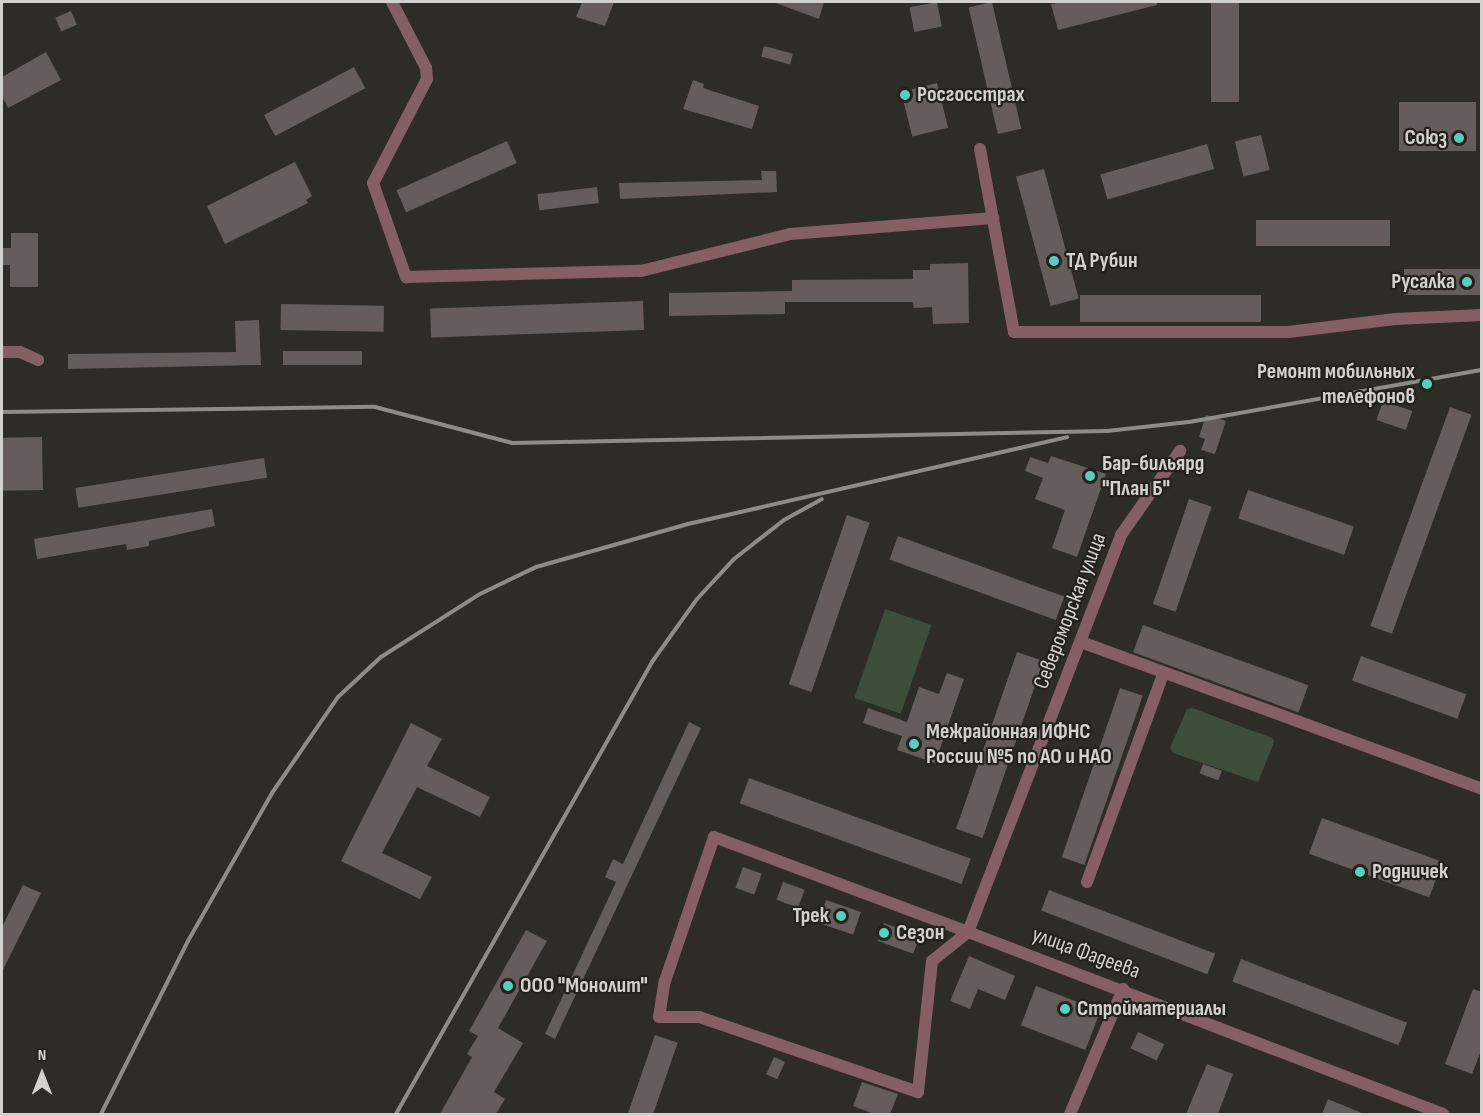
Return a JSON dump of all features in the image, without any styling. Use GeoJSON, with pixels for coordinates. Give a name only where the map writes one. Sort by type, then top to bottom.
{"type":"FeatureCollection","features":[{"type":"Feature","properties":{"kind":"street"},"geometry":{"type":"LineString","coordinates":[[392,2],[426,68],[427,79],[374,183],[406,278],[641,271],[790,234],[993,218]]}},
{"type":"Feature","properties":{"kind":"street"},"geometry":{"type":"LineString","coordinates":[[980,149],[1014,332],[1288,332],[1395,319],[1482,315]]}},
{"type":"Feature","properties":{"kind":"street"},"geometry":{"type":"LineString","coordinates":[[2,352],[20,352],[38,360]]}},
{"type":"Feature","properties":{"kind":"street","name":"Североморская улица"},"geometry":{"type":"LineString","coordinates":[[968,932],[1121,535],[1180,452]]}},
{"type":"Feature","properties":{"kind":"street"},"geometry":{"type":"LineString","coordinates":[[1081,642],[1163,674],[1482,789]]}},
{"type":"Feature","properties":{"kind":"street"},"geometry":{"type":"LineString","coordinates":[[1087,882],[1163,674]]}},
{"type":"Feature","properties":{"kind":"street","name":"улица Фадеева"},"geometry":{"type":"LineString","coordinates":[[968,932],[932,961],[918,1092],[699,1017],[659,1017],[665,981],[714,837],[1124,989],[1443,1114]]}},
{"type":"Feature","properties":{"kind":"street"},"geometry":{"type":"LineString","coordinates":[[1070,1114],[1124,989]]}},
{"type":"Feature","properties":{"kind":"green space"},"geometry":{"type":"Polygon","coordinates":[[[885,609],[931,625],[901,714],[854,698],[885,609]]]}},
{"type":"Feature","properties":{"kind":"green space"},"geometry":{"type":"Polygon","coordinates":[[[1192,708],[1272,738],[1274,742],[1258,782],[1173,753],[1170,748],[1187,709],[1192,708]]]}},
{"type":"Feature","properties":{"kind":"building"},"geometry":{"type":"Polygon","coordinates":[[[582,2],[614,2],[605,26],[576,17],[582,2]]]}},
{"type":"Feature","properties":{"kind":"building"},"geometry":{"type":"Polygon","coordinates":[[[773,2],[824,2],[819,19],[773,2]]]}},
{"type":"Feature","properties":{"kind":"building"},"geometry":{"type":"Polygon","coordinates":[[[937,2],[942,27],[914,32],[910,7],[937,2]]]}},
{"type":"Feature","properties":{"kind":"building"},"geometry":{"type":"Polygon","coordinates":[[[992,2],[1021,129],[998,134],[969,7],[992,2]]]}},
{"type":"Feature","properties":{"kind":"building"},"geometry":{"type":"Polygon","coordinates":[[[1157,2],[1157,5],[1058,30],[1051,4],[1157,2]]]}},
{"type":"Feature","properties":{"kind":"building"},"geometry":{"type":"Polygon","coordinates":[[[1211,2],[1239,2],[1239,102],[1211,102],[1211,2]]]}},
{"type":"Feature","properties":{"kind":"building"},"geometry":{"type":"Polygon","coordinates":[[[71,11],[77,25],[61,31],[55,18],[71,11]]]}},
{"type":"Feature","properties":{"kind":"building"},"geometry":{"type":"Polygon","coordinates":[[[764,46],[793,54],[790,64],[761,57],[764,46]]]}},
{"type":"Feature","properties":{"kind":"building"},"geometry":{"type":"Polygon","coordinates":[[[46,52],[61,80],[8,108],[2,96],[2,77],[46,52]]]}},
{"type":"Feature","properties":{"kind":"building"},"geometry":{"type":"Polygon","coordinates":[[[354,67],[365,88],[275,136],[264,115],[354,67]]]}},
{"type":"Feature","properties":{"kind":"building"},"geometry":{"type":"Polygon","coordinates":[[[693,80],[704,84],[703,88],[759,106],[752,129],[683,109],[693,80]]]}},
{"type":"Feature","properties":{"kind":"building"},"geometry":{"type":"Polygon","coordinates":[[[937,83],[948,128],[912,137],[901,92],[937,83]]]}},
{"type":"Feature","properties":{"kind":"building"},"geometry":{"type":"Polygon","coordinates":[[[1399,102],[1476,102],[1476,151],[1399,151],[1399,102]]]}},
{"type":"Feature","properties":{"kind":"building"},"geometry":{"type":"Polygon","coordinates":[[[1261,135],[1270,170],[1244,176],[1235,142],[1261,135]]]}},
{"type":"Feature","properties":{"kind":"building"},"geometry":{"type":"Polygon","coordinates":[[[507,141],[517,163],[406,212],[396,190],[507,141]]]}},
{"type":"Feature","properties":{"kind":"building"},"geometry":{"type":"Polygon","coordinates":[[[1207,144],[1214,169],[1107,200],[1100,175],[1207,144]]]}},
{"type":"Feature","properties":{"kind":"building"},"geometry":{"type":"Polygon","coordinates":[[[295,162],[312,196],[306,200],[308,203],[225,244],[207,206],[295,162]]]}},
{"type":"Feature","properties":{"kind":"building"},"geometry":{"type":"Polygon","coordinates":[[[1044,169],[1079,298],[1051,306],[1016,177],[1044,169]]]}},
{"type":"Feature","properties":{"kind":"building"},"geometry":{"type":"Polygon","coordinates":[[[761,171],[776,171],[777,192],[620,199],[619,183],[762,180],[761,171]]]}},
{"type":"Feature","properties":{"kind":"building"},"geometry":{"type":"Polygon","coordinates":[[[597,187],[599,203],[539,210],[537,194],[597,187]]]}},
{"type":"Feature","properties":{"kind":"building"},"geometry":{"type":"Polygon","coordinates":[[[1256,220],[1390,220],[1390,246],[1256,246],[1256,220]]]}},
{"type":"Feature","properties":{"kind":"building"},"geometry":{"type":"Polygon","coordinates":[[[11,233],[38,233],[38,287],[10,287],[10,265],[2,265],[2,248],[11,248],[11,233]]]}},
{"type":"Feature","properties":{"kind":"building"},"geometry":{"type":"Polygon","coordinates":[[[968,263],[969,323],[933,324],[932,307],[914,308],[913,302],[785,302],[785,314],[669,316],[669,293],[792,291],[792,280],[913,279],[913,270],[930,270],[930,264],[968,263]]]}},
{"type":"Feature","properties":{"kind":"building"},"geometry":{"type":"Polygon","coordinates":[[[1404,269],[1482,269],[1482,295],[1404,295],[1404,269]]]}},
{"type":"Feature","properties":{"kind":"building"},"geometry":{"type":"Polygon","coordinates":[[[1080,295],[1261,295],[1261,322],[1080,322],[1080,295]]]}},
{"type":"Feature","properties":{"kind":"building"},"geometry":{"type":"Polygon","coordinates":[[[643,301],[644,330],[431,337],[430,308],[643,301]]]}},
{"type":"Feature","properties":{"kind":"building"},"geometry":{"type":"Polygon","coordinates":[[[281,304],[384,306],[384,332],[281,330],[281,304]]]}},
{"type":"Feature","properties":{"kind":"building"},"geometry":{"type":"Polygon","coordinates":[[[259,320],[261,365],[68,369],[68,354],[236,352],[235,321],[259,320]]]}},
{"type":"Feature","properties":{"kind":"building"},"geometry":{"type":"Polygon","coordinates":[[[283,351],[362,351],[362,365],[283,365],[283,351]]]}},
{"type":"Feature","properties":{"kind":"building"},"geometry":{"type":"Polygon","coordinates":[[[1383,401],[1412,411],[1406,430],[1376,420],[1383,401]]]}},
{"type":"Feature","properties":{"kind":"building"},"geometry":{"type":"Polygon","coordinates":[[[1450,407],[1472,415],[1392,634],[1370,626],[1450,407]]]}},
{"type":"Feature","properties":{"kind":"building"},"geometry":{"type":"Polygon","coordinates":[[[1206,415],[1226,421],[1215,454],[1201,450],[1205,439],[1199,437],[1206,415]]]}},
{"type":"Feature","properties":{"kind":"building"},"geometry":{"type":"Polygon","coordinates":[[[42,437],[43,490],[3,491],[2,438],[42,437]]]}},
{"type":"Feature","properties":{"kind":"building"},"geometry":{"type":"Polygon","coordinates":[[[1051,456],[1106,474],[1077,557],[1052,548],[1065,510],[1035,499],[1043,478],[1025,471],[1030,457],[1048,463],[1051,456]]]}},
{"type":"Feature","properties":{"kind":"building"},"geometry":{"type":"Polygon","coordinates":[[[264,458],[267,478],[78,508],[75,488],[264,458]]]}},
{"type":"Feature","properties":{"kind":"building"},"geometry":{"type":"Polygon","coordinates":[[[1248,490],[1354,526],[1344,555],[1238,518],[1248,490]]]}},
{"type":"Feature","properties":{"kind":"building"},"geometry":{"type":"Polygon","coordinates":[[[1189,499],[1212,507],[1176,612],[1153,604],[1189,499]]]}},
{"type":"Feature","properties":{"kind":"building"},"geometry":{"type":"Polygon","coordinates":[[[212,509],[215,526],[149,541],[149,546],[127,550],[126,544],[37,559],[34,539],[212,509]]]}},
{"type":"Feature","properties":{"kind":"building"},"geometry":{"type":"Polygon","coordinates":[[[847,515],[870,523],[811,692],[789,684],[847,515]]]}},
{"type":"Feature","properties":{"kind":"building"},"geometry":{"type":"Polygon","coordinates":[[[898,536],[1064,597],[1056,620],[889,559],[898,536]]]}},
{"type":"Feature","properties":{"kind":"building"},"geometry":{"type":"Polygon","coordinates":[[[1143,625],[1308,685],[1298,712],[1133,652],[1143,625]]]}},
{"type":"Feature","properties":{"kind":"building"},"geometry":{"type":"Polygon","coordinates":[[[1017,652],[1043,661],[983,838],[956,829],[1017,652]]]}},
{"type":"Feature","properties":{"kind":"building"},"geometry":{"type":"Polygon","coordinates":[[[1361,656],[1466,694],[1457,719],[1352,680],[1361,656]]]}},
{"type":"Feature","properties":{"kind":"building"},"geometry":{"type":"Polygon","coordinates":[[[947,673],[964,679],[935,763],[897,750],[902,736],[863,723],[868,708],[907,722],[919,687],[939,694],[947,673]]]}},
{"type":"Feature","properties":{"kind":"building"},"geometry":{"type":"Polygon","coordinates":[[[1120,688],[1143,696],[1084,865],[1062,857],[1120,688]]]}},
{"type":"Feature","properties":{"kind":"building"},"geometry":{"type":"Polygon","coordinates":[[[689,722],[701,728],[555,1039],[545,1034],[616,882],[605,877],[613,859],[623,864],[689,722]]]}},
{"type":"Feature","properties":{"kind":"building"},"geometry":{"type":"Polygon","coordinates":[[[411,723],[442,739],[427,766],[490,797],[480,817],[417,787],[382,853],[432,877],[420,899],[341,861],[411,723]]]}},
{"type":"Feature","properties":{"kind":"building"},"geometry":{"type":"Polygon","coordinates":[[[1203,764],[1222,771],[1218,780],[1200,773],[1203,764]]]}},
{"type":"Feature","properties":{"kind":"building"},"geometry":{"type":"Polygon","coordinates":[[[749,778],[971,859],[962,884],[740,803],[749,778]]]}},
{"type":"Feature","properties":{"kind":"building"},"geometry":{"type":"Polygon","coordinates":[[[1322,818],[1442,862],[1429,897],[1309,854],[1322,818]]]}},
{"type":"Feature","properties":{"kind":"building"},"geometry":{"type":"Polygon","coordinates":[[[743,867],[762,874],[754,895],[735,888],[743,867]]]}},
{"type":"Feature","properties":{"kind":"building"},"geometry":{"type":"Polygon","coordinates":[[[783,882],[805,890],[798,908],[777,900],[783,882]]]}},
{"type":"Feature","properties":{"kind":"building"},"geometry":{"type":"Polygon","coordinates":[[[23,885],[41,893],[2,972],[2,927],[23,885]]]}},
{"type":"Feature","properties":{"kind":"building"},"geometry":{"type":"Polygon","coordinates":[[[1049,890],[1215,954],[1207,974],[1041,911],[1049,890]]]}},
{"type":"Feature","properties":{"kind":"building"},"geometry":{"type":"Polygon","coordinates":[[[826,900],[861,912],[853,935],[818,923],[826,900]]]}},
{"type":"Feature","properties":{"kind":"building"},"geometry":{"type":"Polygon","coordinates":[[[884,923],[920,936],[913,954],[878,941],[884,923]]]}},
{"type":"Feature","properties":{"kind":"building"},"geometry":{"type":"Polygon","coordinates":[[[526,930],[547,941],[498,1028],[523,1043],[494,1092],[505,1099],[496,1114],[440,1114],[472,1057],[467,1054],[478,1036],[469,1031],[526,930]]]}},
{"type":"Feature","properties":{"kind":"building"},"geometry":{"type":"Polygon","coordinates":[[[969,956],[1015,976],[1005,1000],[978,989],[970,1009],[950,1001],[969,956]]]}},
{"type":"Feature","properties":{"kind":"building"},"geometry":{"type":"Polygon","coordinates":[[[1241,959],[1407,1023],[1399,1045],[1232,981],[1241,959]]]}},
{"type":"Feature","properties":{"kind":"building"},"geometry":{"type":"Polygon","coordinates":[[[1036,986],[1100,1011],[1085,1050],[1021,1025],[1036,986]]]}},
{"type":"Feature","properties":{"kind":"building"},"geometry":{"type":"Polygon","coordinates":[[[1473,989],[1482,992],[1482,1048],[1472,1074],[1445,1064],[1473,989]]]}},
{"type":"Feature","properties":{"kind":"building"},"geometry":{"type":"Polygon","coordinates":[[[1138,1032],[1164,1044],[1157,1061],[1130,1048],[1138,1032]]]}},
{"type":"Feature","properties":{"kind":"building"},"geometry":{"type":"Polygon","coordinates":[[[655,1035],[678,1043],[653,1114],[628,1114],[655,1035]]]}},
{"type":"Feature","properties":{"kind":"building"},"geometry":{"type":"Polygon","coordinates":[[[774,1057],[785,1062],[777,1079],[766,1074],[774,1057]]]}},
{"type":"Feature","properties":{"kind":"building"},"geometry":{"type":"Polygon","coordinates":[[[1207,1064],[1233,1074],[1218,1114],[1186,1114],[1207,1064]]]}},
{"type":"Feature","properties":{"kind":"building"},"geometry":{"type":"Polygon","coordinates":[[[862,1082],[898,1094],[890,1114],[874,1114],[853,1106],[862,1082]]]}},
{"type":"Feature","properties":{"kind":"building"},"geometry":{"type":"Polygon","coordinates":[[[1328,1099],[1364,1114],[1322,1114],[1328,1099]]]}},
{"type":"Feature","properties":{"kind":"railway"},"geometry":{"type":"LineString","coordinates":[[2,412],[375,407],[512,443],[1107,431],[1189,422],[1482,370]]}},
{"type":"Feature","properties":{"kind":"railway"},"geometry":{"type":"LineString","coordinates":[[101,1114],[188,941],[272,793],[338,697],[381,657],[480,594],[536,567],[688,524],[1067,437]]}},
{"type":"Feature","properties":{"kind":"railway"},"geometry":{"type":"LineString","coordinates":[[396,1114],[652,662],[697,599],[734,559],[784,520],[822,499]]}},
{"type":"Feature","properties":{"kind":"place","name":"Росгосстрах"},"geometry":{"type":"Point","coordinates":[905,95]}},
{"type":"Feature","properties":{"kind":"place","name":"Союз"},"geometry":{"type":"Point","coordinates":[1459,138]}},
{"type":"Feature","properties":{"kind":"place","name":"ТД Рубин"},"geometry":{"type":"Point","coordinates":[1054,261]}},
{"type":"Feature","properties":{"kind":"place","name":"Русалка"},"geometry":{"type":"Point","coordinates":[1467,282]}},
{"type":"Feature","properties":{"kind":"place","name":"Ремонт мобильных телефонов"},"geometry":{"type":"Point","coordinates":[1427,384]}},
{"type":"Feature","properties":{"kind":"place","name":"Бар-бильярд \"План Б\""},"geometry":{"type":"Point","coordinates":[1090,476]}},
{"type":"Feature","properties":{"kind":"place","name":"Межрайонная ИФНС России №5 по АО и НАО"},"geometry":{"type":"Point","coordinates":[914,744]}},
{"type":"Feature","properties":{"kind":"place","name":"Родничек"},"geometry":{"type":"Point","coordinates":[1360,872]}},
{"type":"Feature","properties":{"kind":"place","name":"Трек"},"geometry":{"type":"Point","coordinates":[841,916]}},
{"type":"Feature","properties":{"kind":"place","name":"Сезон"},"geometry":{"type":"Point","coordinates":[884,933]}},
{"type":"Feature","properties":{"kind":"place","name":"ООО \"Монолит\""},"geometry":{"type":"Point","coordinates":[508,986]}},
{"type":"Feature","properties":{"kind":"place","name":"Стройматериалы"},"geometry":{"type":"Point","coordinates":[1065,1009]}}]}
